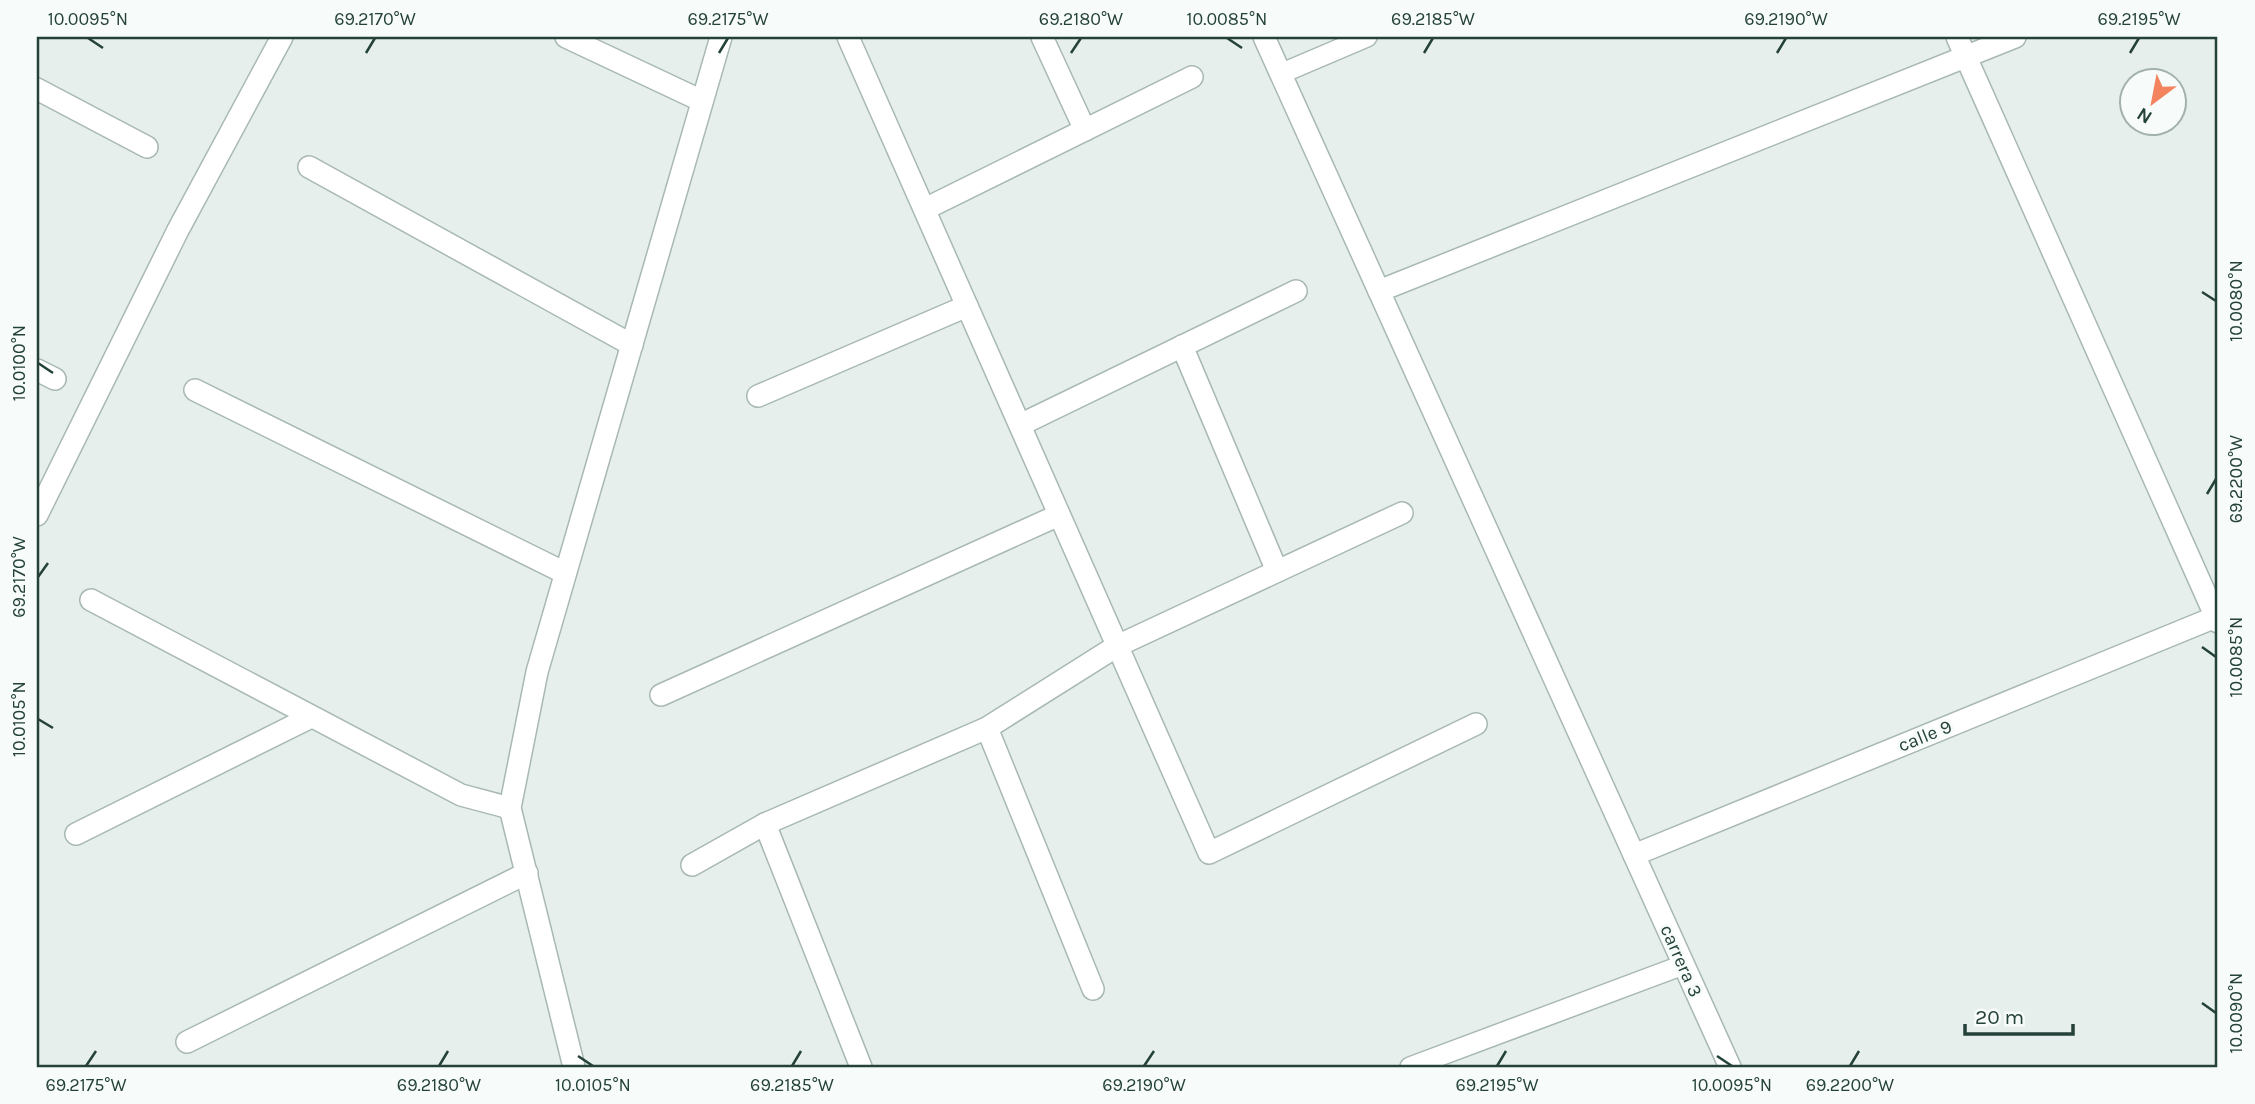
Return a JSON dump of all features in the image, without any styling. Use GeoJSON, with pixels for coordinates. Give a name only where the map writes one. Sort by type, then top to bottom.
{"type":"FeatureCollection","features":[{"type":"Feature","properties":{"kind":"street"},"geometry":{"type":"LineString","coordinates":[[37,515],[172,242],[282,37]]}},
{"type":"Feature","properties":{"kind":"street"},"geometry":{"type":"LineString","coordinates":[[566,37],[702,101]]}},
{"type":"Feature","properties":{"kind":"street"},"geometry":{"type":"LineString","coordinates":[[574,1067],[510,808],[537,672],[721,37]]}},
{"type":"Feature","properties":{"kind":"street"},"geometry":{"type":"LineString","coordinates":[[848,37],[1209,853],[1476,724]]}},
{"type":"Feature","properties":{"kind":"street"},"geometry":{"type":"LineString","coordinates":[[1042,37],[1085,130]]}},
{"type":"Feature","properties":{"kind":"street","name":"carrera 3"},"geometry":{"type":"LineString","coordinates":[[1264,37],[1730,1067]]}},
{"type":"Feature","properties":{"kind":"street"},"geometry":{"type":"LineString","coordinates":[[1379,291],[1962,46],[2015,37]]}},
{"type":"Feature","properties":{"kind":"street"},"geometry":{"type":"LineString","coordinates":[[1962,46],[2218,619]]}},
{"type":"Feature","properties":{"kind":"street"},"geometry":{"type":"LineString","coordinates":[[925,209],[1192,76]]}},
{"type":"Feature","properties":{"kind":"street"},"geometry":{"type":"LineString","coordinates":[[37,89],[147,147]]}},
{"type":"Feature","properties":{"kind":"street"},"geometry":{"type":"LineString","coordinates":[[309,167],[632,345]]}},
{"type":"Feature","properties":{"kind":"street"},"geometry":{"type":"LineString","coordinates":[[1020,425],[1296,290]]}},
{"type":"Feature","properties":{"kind":"street"},"geometry":{"type":"LineString","coordinates":[[758,396],[967,306]]}},
{"type":"Feature","properties":{"kind":"street"},"geometry":{"type":"LineString","coordinates":[[1182,346],[1277,571]]}},
{"type":"Feature","properties":{"kind":"street"},"geometry":{"type":"LineString","coordinates":[[195,390],[565,573]]}},
{"type":"Feature","properties":{"kind":"street"},"geometry":{"type":"LineString","coordinates":[[692,865],[765,824],[987,728],[1117,646],[1402,513]]}},
{"type":"Feature","properties":{"kind":"street"},"geometry":{"type":"LineString","coordinates":[[661,695],[1059,515]]}},
{"type":"Feature","properties":{"kind":"street"},"geometry":{"type":"LineString","coordinates":[[91,600],[461,795],[510,808]]}},
{"type":"Feature","properties":{"kind":"street","name":"calle 9"},"geometry":{"type":"LineString","coordinates":[[1634,855],[2218,619]]}},
{"type":"Feature","properties":{"kind":"street"},"geometry":{"type":"LineString","coordinates":[[76,834],[311,717]]}},
{"type":"Feature","properties":{"kind":"street"},"geometry":{"type":"LineString","coordinates":[[987,728],[1093,989]]}},
{"type":"Feature","properties":{"kind":"street"},"geometry":{"type":"LineString","coordinates":[[765,824],[861,1067]]}},
{"type":"Feature","properties":{"kind":"street"},"geometry":{"type":"LineString","coordinates":[[187,1042],[527,873]]}},
{"type":"Feature","properties":{"kind":"lane"},"geometry":{"type":"LineString","coordinates":[[1280,74],[1367,37]]}},
{"type":"Feature","properties":{"kind":"lane"},"geometry":{"type":"LineString","coordinates":[[1410,1067],[1683,965]]}}]}
